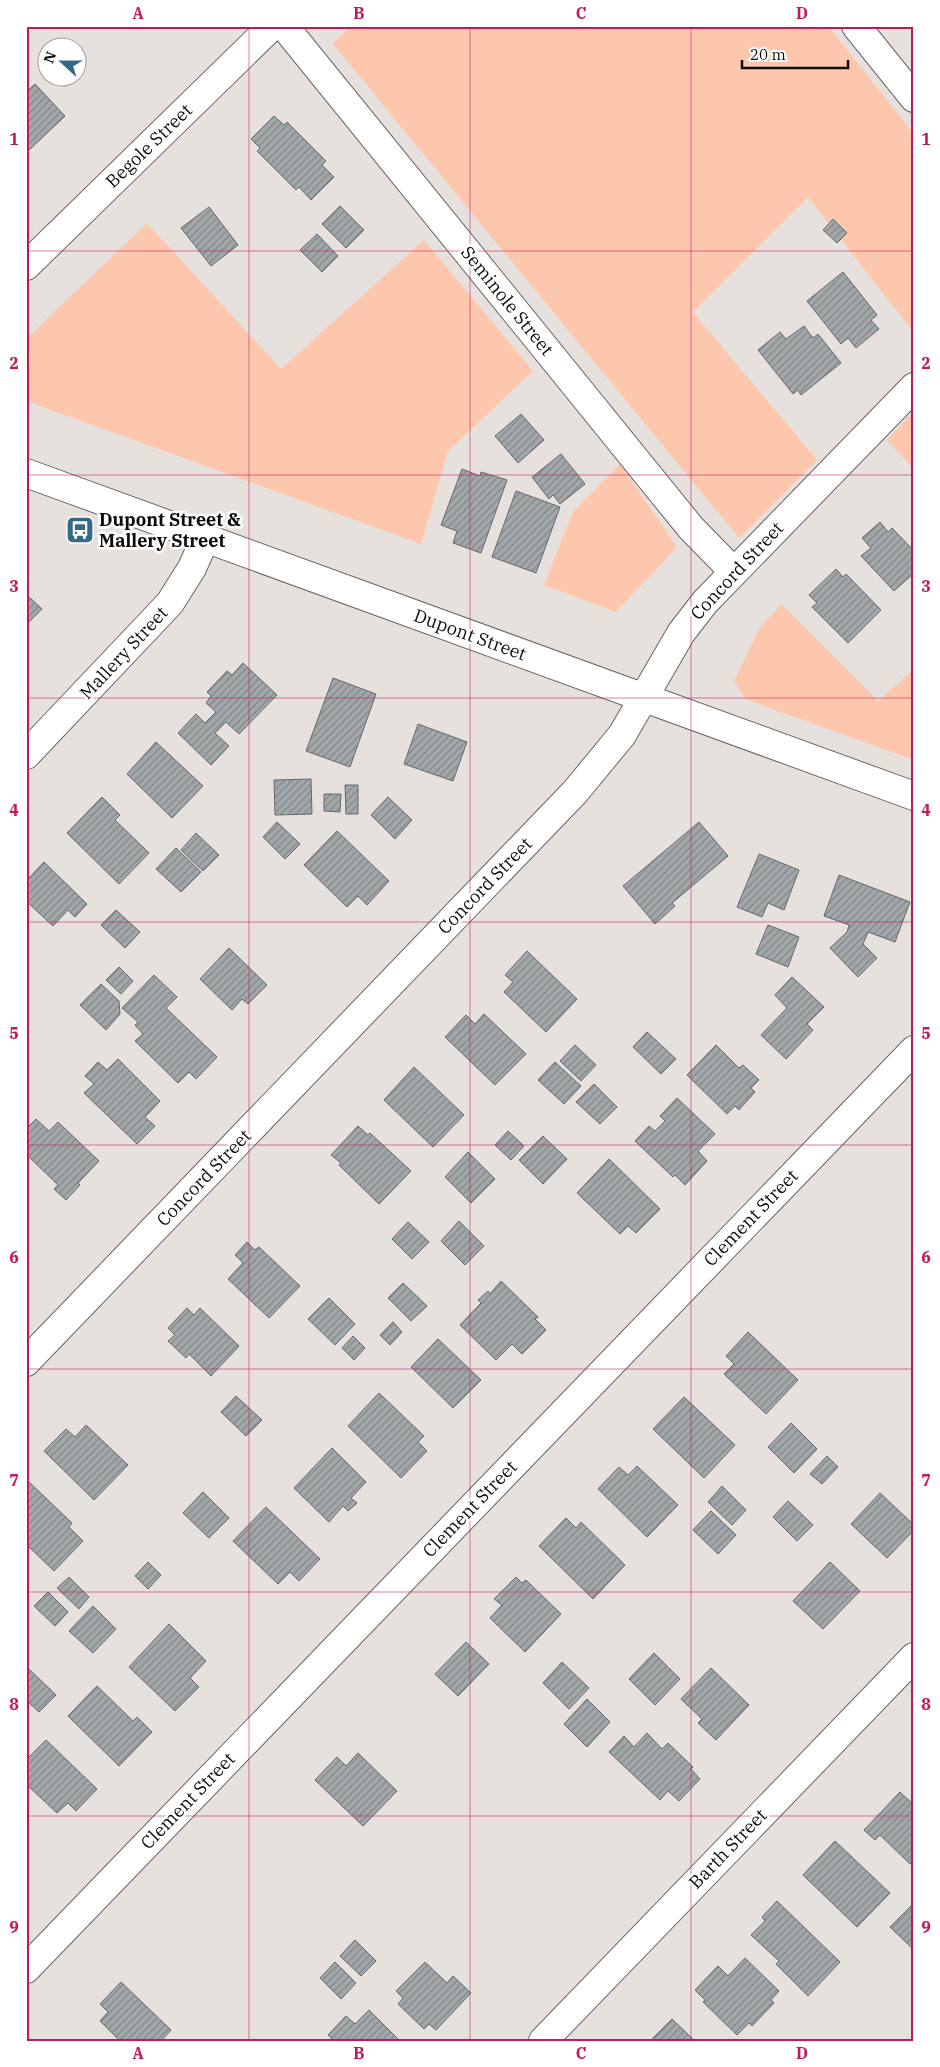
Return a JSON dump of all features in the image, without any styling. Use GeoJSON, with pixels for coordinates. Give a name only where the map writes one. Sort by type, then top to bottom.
{"type":"FeatureCollection","features":[{"type":"Feature","properties":{"kind":"street","name":"Begole Street"},"geometry":{"type":"LineString","coordinates":[[26,266],[272,26]]}},
{"type":"Feature","properties":{"kind":"street","name":"Seminole Street"},"geometry":{"type":"LineString","coordinates":[[284,26],[680,516],[702,542],[734,572]]}},
{"type":"Feature","properties":{"kind":"street"},"geometry":{"type":"LineString","coordinates":[[856,26],[914,98]]}},
{"type":"Feature","properties":{"kind":"street","name":"Concord Street"},"geometry":{"type":"LineString","coordinates":[[26,1362],[575,792],[612,749],[692,617],[914,387]]}},
{"type":"Feature","properties":{"kind":"street","name":"Dupont Street"},"geometry":{"type":"LineString","coordinates":[[26,473],[914,796]]}},
{"type":"Feature","properties":{"kind":"street","name":"Mallery Street"},"geometry":{"type":"LineString","coordinates":[[26,755],[170,603],[188,576],[205,539]]}},
{"type":"Feature","properties":{"kind":"street","name":"Clement Street"},"geometry":{"type":"LineString","coordinates":[[26,1969],[914,1050]]}},
{"type":"Feature","properties":{"kind":"street","name":"Barth Street"},"geometry":{"type":"LineString","coordinates":[[543,2041],[914,1658]]}},
{"type":"Feature","properties":{"kind":"shaded area"},"geometry":{"type":"Polygon","coordinates":[[[350,26],[828,26],[914,134],[914,333],[808,197],[693,312],[817,460],[739,538],[333,44],[350,26]]]}},
{"type":"Feature","properties":{"kind":"shaded area"},"geometry":{"type":"Polygon","coordinates":[[[147,223],[281,369],[424,240],[533,371],[448,451],[421,544],[26,401],[26,339],[147,223]]]}},
{"type":"Feature","properties":{"kind":"shaded area"},"geometry":{"type":"Polygon","coordinates":[[[914,411],[914,469],[887,440],[914,411]]]}},
{"type":"Feature","properties":{"kind":"shaded area"},"geometry":{"type":"Polygon","coordinates":[[[620,464],[677,547],[616,612],[544,585],[573,512],[620,464]]]}},
{"type":"Feature","properties":{"kind":"shaded area"},"geometry":{"type":"Polygon","coordinates":[[[781,604],[878,701],[914,669],[914,760],[745,699],[734,681],[759,629],[781,604]]]}},
{"type":"Feature","properties":{"kind":"building"},"geometry":{"type":"Polygon","coordinates":[[[35,84],[65,116],[26,153],[26,92],[35,84]]]}},
{"type":"Feature","properties":{"kind":"building"},"geometry":{"type":"Polygon","coordinates":[[[274,116],[284,125],[287,122],[326,161],[322,165],[334,177],[311,200],[299,187],[296,190],[257,151],[260,148],[251,139],[274,116]]]}},
{"type":"Feature","properties":{"kind":"building"},"geometry":{"type":"Polygon","coordinates":[[[340,206],[364,230],[346,248],[322,224],[340,206]]]}},
{"type":"Feature","properties":{"kind":"building"},"geometry":{"type":"Polygon","coordinates":[[[209,207],[238,245],[211,266],[181,228],[209,207]]]}},
{"type":"Feature","properties":{"kind":"building"},"geometry":{"type":"Polygon","coordinates":[[[833,219],[847,233],[837,243],[823,230],[833,219]]]}},
{"type":"Feature","properties":{"kind":"building"},"geometry":{"type":"Polygon","coordinates":[[[317,234],[338,256],[322,272],[300,250],[317,234]]]}},
{"type":"Feature","properties":{"kind":"building"},"geometry":{"type":"Polygon","coordinates":[[[843,272],[877,315],[871,320],[879,329],[856,348],[848,338],[841,344],[807,301],[843,272]]]}},
{"type":"Feature","properties":{"kind":"building"},"geometry":{"type":"Polygon","coordinates":[[[804,326],[813,338],[818,334],[841,363],[801,395],[798,390],[793,394],[758,350],[780,332],[786,339],[804,326]]]}},
{"type":"Feature","properties":{"kind":"building"},"geometry":{"type":"Polygon","coordinates":[[[521,414],[544,440],[518,463],[495,436],[521,414]]]}},
{"type":"Feature","properties":{"kind":"building"},"geometry":{"type":"Polygon","coordinates":[[[561,454],[585,484],[560,504],[553,495],[549,499],[532,477],[561,454]]]}},
{"type":"Feature","properties":{"kind":"building"},"geometry":{"type":"Polygon","coordinates":[[[462,469],[480,476],[481,472],[507,480],[481,553],[453,543],[457,531],[441,525],[462,469]]]}},
{"type":"Feature","properties":{"kind":"building"},"geometry":{"type":"Polygon","coordinates":[[[516,491],[560,507],[536,573],[492,557],[516,491]]]}},
{"type":"Feature","properties":{"kind":"building"},"geometry":{"type":"Polygon","coordinates":[[[880,522],[888,532],[892,528],[914,551],[914,573],[894,591],[861,556],[871,548],[862,538],[880,522]]]}},
{"type":"Feature","properties":{"kind":"building"},"geometry":{"type":"Polygon","coordinates":[[[836,569],[843,577],[846,574],[881,610],[848,643],[812,607],[817,603],[809,595],[836,569]]]}},
{"type":"Feature","properties":{"kind":"building"},"geometry":{"type":"Polygon","coordinates":[[[26,594],[42,609],[26,625],[26,594]]]}},
{"type":"Feature","properties":{"kind":"building"},"geometry":{"type":"Polygon","coordinates":[[[243,663],[277,695],[239,734],[226,722],[215,733],[229,746],[211,765],[178,733],[196,714],[205,723],[216,712],[206,703],[211,696],[207,692],[227,671],[232,675],[243,663]]]}},
{"type":"Feature","properties":{"kind":"building"},"geometry":{"type":"Polygon","coordinates":[[[333,678],[376,694],[350,767],[306,751],[333,678]]]}},
{"type":"Feature","properties":{"kind":"building"},"geometry":{"type":"Polygon","coordinates":[[[418,724],[467,742],[453,781],[404,764],[418,724]]]}},
{"type":"Feature","properties":{"kind":"building"},"geometry":{"type":"Polygon","coordinates":[[[156,742],[203,786],[172,818],[127,774],[156,742]]]}},
{"type":"Feature","properties":{"kind":"building"},"geometry":{"type":"Polygon","coordinates":[[[311,779],[312,814],[275,815],[274,780],[311,779]]]}},
{"type":"Feature","properties":{"kind":"building"},"geometry":{"type":"Polygon","coordinates":[[[345,785],[358,785],[358,814],[346,814],[345,785]]]}},
{"type":"Feature","properties":{"kind":"building"},"geometry":{"type":"Polygon","coordinates":[[[324,794],[341,794],[340,812],[324,811],[324,794]]]}},
{"type":"Feature","properties":{"kind":"building"},"geometry":{"type":"Polygon","coordinates":[[[102,797],[120,815],[115,820],[149,853],[119,884],[67,833],[102,797]]]}},
{"type":"Feature","properties":{"kind":"building"},"geometry":{"type":"Polygon","coordinates":[[[388,797],[412,820],[395,839],[371,815],[388,797]]]}},
{"type":"Feature","properties":{"kind":"building"},"geometry":{"type":"Polygon","coordinates":[[[277,822],[300,844],[285,859],[263,837],[277,822]]]}},
{"type":"Feature","properties":{"kind":"building"},"geometry":{"type":"Polygon","coordinates":[[[699,822],[728,856],[672,903],[675,906],[655,924],[623,886],[699,822]]]}},
{"type":"Feature","properties":{"kind":"building"},"geometry":{"type":"Polygon","coordinates":[[[337,831],[389,881],[367,905],[358,896],[347,907],[304,865],[337,831]]]}},
{"type":"Feature","properties":{"kind":"building"},"geometry":{"type":"Polygon","coordinates":[[[196,833],[219,855],[203,871],[181,850],[196,833]]]}},
{"type":"Feature","properties":{"kind":"building"},"geometry":{"type":"Polygon","coordinates":[[[176,848],[201,872],[181,892],[156,869],[176,848]]]}},
{"type":"Feature","properties":{"kind":"building"},"geometry":{"type":"Polygon","coordinates":[[[759,854],[799,870],[784,910],[768,903],[762,917],[737,907],[759,854]]]}},
{"type":"Feature","properties":{"kind":"building"},"geometry":{"type":"Polygon","coordinates":[[[44,862],[87,904],[75,917],[68,910],[53,926],[26,901],[26,875],[29,878],[44,862]]]}},
{"type":"Feature","properties":{"kind":"building"},"geometry":{"type":"Polygon","coordinates":[[[839,875],[910,902],[895,942],[868,932],[863,944],[877,958],[858,977],[830,948],[847,932],[849,925],[824,916],[839,875]]]}},
{"type":"Feature","properties":{"kind":"building"},"geometry":{"type":"Polygon","coordinates":[[[116,910],[140,932],[125,948],[101,925],[116,910]]]}},
{"type":"Feature","properties":{"kind":"building"},"geometry":{"type":"Polygon","coordinates":[[[768,925],[799,937],[788,967],[756,954],[768,925]]]}},
{"type":"Feature","properties":{"kind":"building"},"geometry":{"type":"Polygon","coordinates":[[[229,948],[267,985],[248,1004],[242,999],[232,1010],[200,979],[229,948]]]}},
{"type":"Feature","properties":{"kind":"building"},"geometry":{"type":"Polygon","coordinates":[[[527,951],[577,999],[546,1032],[504,992],[513,982],[505,975],[527,951]]]}},
{"type":"Feature","properties":{"kind":"building"},"geometry":{"type":"Polygon","coordinates":[[[119,967],[133,981],[121,994],[106,980],[119,967]]]}},
{"type":"Feature","properties":{"kind":"building"},"geometry":{"type":"Polygon","coordinates":[[[154,975],[177,997],[166,1008],[217,1057],[196,1079],[189,1072],[178,1083],[135,1041],[143,1034],[135,1025],[138,1022],[122,1008],[154,975]]]}},
{"type":"Feature","properties":{"kind":"building"},"geometry":{"type":"Polygon","coordinates":[[[792,977],[824,1007],[807,1024],[813,1030],[786,1059],[761,1035],[787,1008],[775,995],[792,977]]]}},
{"type":"Feature","properties":{"kind":"building"},"geometry":{"type":"Polygon","coordinates":[[[101,984],[119,1001],[120,1014],[106,1030],[80,1005],[101,984]]]}},
{"type":"Feature","properties":{"kind":"building"},"geometry":{"type":"Polygon","coordinates":[[[484,1014],[526,1054],[495,1085],[445,1037],[466,1015],[475,1024],[484,1014]]]}},
{"type":"Feature","properties":{"kind":"building"},"geometry":{"type":"Polygon","coordinates":[[[647,1032],[676,1059],[661,1074],[633,1047],[647,1032]]]}},
{"type":"Feature","properties":{"kind":"building"},"geometry":{"type":"Polygon","coordinates":[[[575,1045],[596,1065],[581,1081],[560,1061],[575,1045]]]}},
{"type":"Feature","properties":{"kind":"building"},"geometry":{"type":"Polygon","coordinates":[[[716,1045],[739,1068],[743,1065],[759,1080],[751,1088],[755,1092],[739,1110],[735,1106],[727,1114],[687,1075],[716,1045]]]}},
{"type":"Feature","properties":{"kind":"building"},"geometry":{"type":"Polygon","coordinates":[[[118,1059],[160,1101],[145,1117],[155,1126],[137,1144],[84,1093],[94,1084],[85,1076],[98,1062],[107,1070],[118,1059]]]}},
{"type":"Feature","properties":{"kind":"building"},"geometry":{"type":"Polygon","coordinates":[[[555,1062],[581,1086],[564,1104],[538,1080],[555,1062]]]}},
{"type":"Feature","properties":{"kind":"building"},"geometry":{"type":"Polygon","coordinates":[[[414,1067],[464,1115],[433,1147],[384,1100],[414,1067]]]}},
{"type":"Feature","properties":{"kind":"building"},"geometry":{"type":"Polygon","coordinates":[[[594,1084],[617,1107],[600,1124],[576,1102],[594,1084]]]}},
{"type":"Feature","properties":{"kind":"building"},"geometry":{"type":"Polygon","coordinates":[[[677,1098],[715,1134],[698,1151],[707,1161],[685,1185],[675,1175],[673,1177],[635,1141],[649,1126],[655,1131],[665,1121],[660,1116],[677,1098]]]}},
{"type":"Feature","properties":{"kind":"building"},"geometry":{"type":"Polygon","coordinates":[[[36,1119],[49,1131],[58,1122],[99,1161],[78,1183],[80,1185],[66,1200],[54,1189],[58,1185],[26,1154],[26,1129],[36,1119]]]}},
{"type":"Feature","properties":{"kind":"building"},"geometry":{"type":"Polygon","coordinates":[[[358,1126],[368,1135],[370,1133],[411,1171],[379,1204],[339,1165],[341,1163],[331,1155],[358,1126]]]}},
{"type":"Feature","properties":{"kind":"building"},"geometry":{"type":"Polygon","coordinates":[[[508,1131],[524,1146],[511,1160],[495,1145],[508,1131]]]}},
{"type":"Feature","properties":{"kind":"building"},"geometry":{"type":"Polygon","coordinates":[[[543,1136],[567,1159],[543,1184],[519,1160],[543,1136]]]}},
{"type":"Feature","properties":{"kind":"building"},"geometry":{"type":"Polygon","coordinates":[[[468,1152],[495,1179],[471,1203],[445,1177],[468,1152]]]}},
{"type":"Feature","properties":{"kind":"building"},"geometry":{"type":"Polygon","coordinates":[[[609,1159],[660,1209],[636,1233],[628,1226],[620,1234],[577,1193],[609,1159]]]}},
{"type":"Feature","properties":{"kind":"building"},"geometry":{"type":"Polygon","coordinates":[[[459,1221],[484,1246],[465,1265],[441,1241],[459,1221]]]}},
{"type":"Feature","properties":{"kind":"building"},"geometry":{"type":"Polygon","coordinates":[[[408,1222],[429,1242],[412,1259],[392,1239],[408,1222]]]}},
{"type":"Feature","properties":{"kind":"building"},"geometry":{"type":"Polygon","coordinates":[[[247,1242],[255,1250],[259,1247],[300,1286],[269,1318],[228,1279],[243,1263],[235,1255],[247,1242]]]}},
{"type":"Feature","properties":{"kind":"building"},"geometry":{"type":"Polygon","coordinates":[[[501,1281],[538,1317],[535,1319],[546,1330],[522,1354],[512,1344],[496,1360],[460,1325],[481,1303],[478,1300],[488,1291],[490,1294],[501,1281]]]}},
{"type":"Feature","properties":{"kind":"building"},"geometry":{"type":"Polygon","coordinates":[[[403,1283],[427,1306],[411,1321],[388,1298],[403,1283]]]}},
{"type":"Feature","properties":{"kind":"building"},"geometry":{"type":"Polygon","coordinates":[[[329,1298],[355,1324],[335,1345],[308,1319],[329,1298]]]}},
{"type":"Feature","properties":{"kind":"building"},"geometry":{"type":"Polygon","coordinates":[[[187,1308],[194,1315],[200,1308],[239,1346],[211,1376],[189,1354],[186,1358],[168,1341],[175,1335],[168,1328],[187,1308]]]}},
{"type":"Feature","properties":{"kind":"building"},"geometry":{"type":"Polygon","coordinates":[[[393,1322],[402,1332],[390,1345],[380,1335],[393,1322]]]}},
{"type":"Feature","properties":{"kind":"building"},"geometry":{"type":"Polygon","coordinates":[[[748,1332],[798,1380],[766,1414],[724,1374],[734,1364],[726,1356],[748,1332]]]}},
{"type":"Feature","properties":{"kind":"building"},"geometry":{"type":"Polygon","coordinates":[[[353,1336],[365,1348],[354,1360],[342,1348],[353,1336]]]}},
{"type":"Feature","properties":{"kind":"building"},"geometry":{"type":"Polygon","coordinates":[[[438,1339],[481,1380],[453,1408],[411,1367],[438,1339]]]}},
{"type":"Feature","properties":{"kind":"building"},"geometry":{"type":"Polygon","coordinates":[[[379,1393],[424,1436],[418,1442],[427,1451],[401,1478],[348,1426],[379,1393]]]}},
{"type":"Feature","properties":{"kind":"building"},"geometry":{"type":"Polygon","coordinates":[[[236,1396],[262,1420],[246,1436],[221,1412],[236,1396]]]}},
{"type":"Feature","properties":{"kind":"building"},"geometry":{"type":"Polygon","coordinates":[[[684,1397],[735,1445],[704,1478],[653,1429],[684,1397]]]}},
{"type":"Feature","properties":{"kind":"building"},"geometry":{"type":"Polygon","coordinates":[[[791,1423],[817,1449],[794,1473],[768,1447],[791,1423]]]}},
{"type":"Feature","properties":{"kind":"building"},"geometry":{"type":"Polygon","coordinates":[[[86,1425],[128,1465],[94,1500],[44,1451],[66,1429],[75,1437],[86,1425]]]}},
{"type":"Feature","properties":{"kind":"building"},"geometry":{"type":"Polygon","coordinates":[[[332,1448],[366,1482],[351,1498],[357,1503],[348,1511],[343,1506],[329,1522],[294,1488],[332,1448]]]}},
{"type":"Feature","properties":{"kind":"building"},"geometry":{"type":"Polygon","coordinates":[[[827,1456],[838,1467],[822,1484],[810,1474],[827,1456]]]}},
{"type":"Feature","properties":{"kind":"building"},"geometry":{"type":"Polygon","coordinates":[[[637,1466],[678,1505],[647,1537],[598,1489],[619,1467],[628,1475],[637,1466]]]}},
{"type":"Feature","properties":{"kind":"building"},"geometry":{"type":"Polygon","coordinates":[[[26,1479],[72,1523],[69,1527],[83,1541],[54,1571],[26,1544],[26,1479]]]}},
{"type":"Feature","properties":{"kind":"building"},"geometry":{"type":"Polygon","coordinates":[[[722,1486],[746,1510],[732,1525],[708,1502],[722,1486]]]}},
{"type":"Feature","properties":{"kind":"building"},"geometry":{"type":"Polygon","coordinates":[[[203,1492],[229,1518],[209,1538],[183,1513],[203,1492]]]}},
{"type":"Feature","properties":{"kind":"building"},"geometry":{"type":"Polygon","coordinates":[[[880,1493],[914,1525],[914,1530],[887,1558],[851,1524],[880,1493]]]}},
{"type":"Feature","properties":{"kind":"building"},"geometry":{"type":"Polygon","coordinates":[[[788,1501],[813,1525],[797,1541],[773,1517],[788,1501]]]}},
{"type":"Feature","properties":{"kind":"building"},"geometry":{"type":"Polygon","coordinates":[[[266,1507],[320,1559],[299,1581],[290,1572],[278,1584],[233,1541],[266,1507]]]}},
{"type":"Feature","properties":{"kind":"building"},"geometry":{"type":"Polygon","coordinates":[[[711,1511],[736,1535],[718,1554],[693,1530],[711,1511]]]}},
{"type":"Feature","properties":{"kind":"building"},"geometry":{"type":"Polygon","coordinates":[[[566,1518],[576,1528],[581,1522],[625,1565],[593,1599],[539,1546],[566,1518]]]}},
{"type":"Feature","properties":{"kind":"building"},"geometry":{"type":"Polygon","coordinates":[[[148,1562],[161,1575],[148,1589],[135,1576],[148,1562]]]}},
{"type":"Feature","properties":{"kind":"building"},"geometry":{"type":"Polygon","coordinates":[[[830,1562],[860,1591],[823,1629],[793,1601],[830,1562]]]}},
{"type":"Feature","properties":{"kind":"building"},"geometry":{"type":"Polygon","coordinates":[[[69,1577],[89,1597],[79,1609],[57,1588],[69,1577]]]}},
{"type":"Feature","properties":{"kind":"building"},"geometry":{"type":"Polygon","coordinates":[[[516,1577],[522,1583],[526,1580],[561,1614],[525,1652],[490,1618],[502,1605],[494,1599],[516,1577]]]}},
{"type":"Feature","properties":{"kind":"building"},"geometry":{"type":"Polygon","coordinates":[[[48,1592],[68,1612],[55,1626],[34,1606],[48,1592]]]}},
{"type":"Feature","properties":{"kind":"building"},"geometry":{"type":"Polygon","coordinates":[[[93,1606],[116,1629],[93,1653],[69,1631],[93,1606]]]}},
{"type":"Feature","properties":{"kind":"building"},"geometry":{"type":"Polygon","coordinates":[[[169,1624],[206,1661],[190,1678],[199,1687],[175,1711],[129,1667],[169,1624]]]}},
{"type":"Feature","properties":{"kind":"building"},"geometry":{"type":"Polygon","coordinates":[[[466,1642],[489,1664],[458,1696],[435,1674],[466,1642]]]}},
{"type":"Feature","properties":{"kind":"building"},"geometry":{"type":"Polygon","coordinates":[[[654,1653],[680,1679],[655,1705],[629,1679],[654,1653]]]}},
{"type":"Feature","properties":{"kind":"building"},"geometry":{"type":"Polygon","coordinates":[[[562,1662],[589,1688],[569,1709],[543,1683],[562,1662]]]}},
{"type":"Feature","properties":{"kind":"building"},"geometry":{"type":"Polygon","coordinates":[[[711,1668],[749,1705],[716,1740],[698,1723],[702,1719],[681,1699],[711,1668]]]}},
{"type":"Feature","properties":{"kind":"building"},"geometry":{"type":"Polygon","coordinates":[[[29,1669],[56,1695],[39,1712],[26,1700],[26,1672],[29,1669]]]}},
{"type":"Feature","properties":{"kind":"building"},"geometry":{"type":"Polygon","coordinates":[[[97,1686],[133,1721],[137,1717],[152,1732],[119,1766],[68,1716],[97,1686]]]}},
{"type":"Feature","properties":{"kind":"building"},"geometry":{"type":"Polygon","coordinates":[[[587,1699],[610,1722],[587,1747],[564,1724],[587,1699]]]}},
{"type":"Feature","properties":{"kind":"building"},"geometry":{"type":"Polygon","coordinates":[[[647,1733],[662,1749],[668,1743],[693,1767],[691,1769],[700,1779],[679,1801],[668,1791],[660,1800],[609,1752],[624,1736],[634,1747],[647,1733]]]}},
{"type":"Feature","properties":{"kind":"building"},"geometry":{"type":"Polygon","coordinates":[[[46,1740],[97,1789],[76,1811],[68,1803],[57,1813],[26,1784],[26,1760],[46,1740]]]}},
{"type":"Feature","properties":{"kind":"building"},"geometry":{"type":"Polygon","coordinates":[[[358,1753],[397,1791],[363,1826],[315,1780],[337,1757],[346,1766],[358,1753]]]}},
{"type":"Feature","properties":{"kind":"building"},"geometry":{"type":"Polygon","coordinates":[[[900,1792],[914,1805],[914,1861],[910,1864],[880,1835],[875,1840],[864,1830],[900,1792]]]}},
{"type":"Feature","properties":{"kind":"building"},"geometry":{"type":"Polygon","coordinates":[[[835,1841],[890,1893],[857,1927],[803,1875],[835,1841]]]}},
{"type":"Feature","properties":{"kind":"building"},"geometry":{"type":"Polygon","coordinates":[[[777,1901],[840,1962],[808,1996],[776,1964],[779,1961],[751,1935],[765,1921],[762,1917],[777,1901]]]}},
{"type":"Feature","properties":{"kind":"building"},"geometry":{"type":"Polygon","coordinates":[[[914,1903],[914,1950],[890,1927],[914,1903]]]}},
{"type":"Feature","properties":{"kind":"building"},"geometry":{"type":"Polygon","coordinates":[[[355,1940],[376,1961],[361,1976],[340,1956],[355,1940]]]}},
{"type":"Feature","properties":{"kind":"building"},"geometry":{"type":"Polygon","coordinates":[[[745,1958],[779,1991],[771,2000],[774,2003],[752,2026],[749,2023],[737,2035],[703,2002],[705,2000],[695,1990],[718,1966],[728,1976],[745,1958]]]}},
{"type":"Feature","properties":{"kind":"building"},"geometry":{"type":"Polygon","coordinates":[[[335,1962],[356,1983],[341,1999],[320,1978],[335,1962]]]}},
{"type":"Feature","properties":{"kind":"building"},"geometry":{"type":"Polygon","coordinates":[[[425,1962],[447,1983],[453,1976],[471,1993],[436,2030],[429,2024],[424,2029],[398,2004],[403,1998],[396,1991],[425,1962]]]}},
{"type":"Feature","properties":{"kind":"building"},"geometry":{"type":"Polygon","coordinates":[[[121,1982],[171,2030],[161,2041],[120,2041],[100,2021],[108,2012],[100,2004],[121,1982]]]}},
{"type":"Feature","properties":{"kind":"building"},"geometry":{"type":"Polygon","coordinates":[[[369,2010],[400,2041],[334,2041],[328,2035],[346,2016],[355,2024],[369,2010]]]}},
{"type":"Feature","properties":{"kind":"building"},"geometry":{"type":"Polygon","coordinates":[[[672,2019],[695,2041],[655,2041],[652,2039],[672,2019]]]}},
{"type":"Feature","properties":{"kind":"place","name":"Dupont Street & Mallery Street"},"geometry":{"type":"Point","coordinates":[80,530]}}]}
